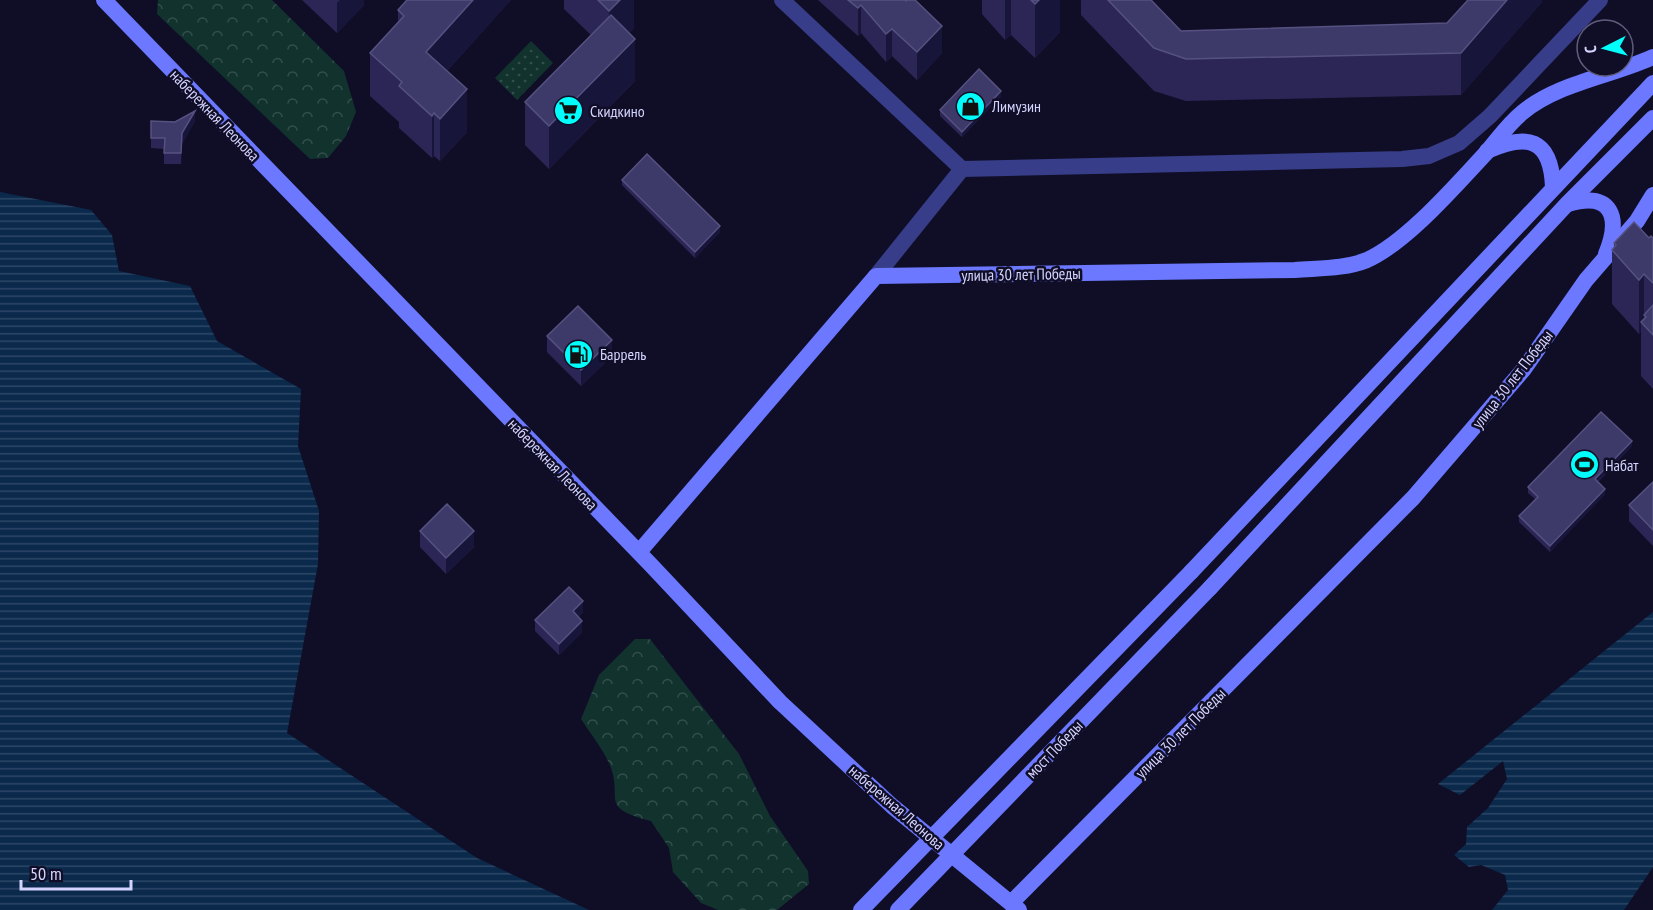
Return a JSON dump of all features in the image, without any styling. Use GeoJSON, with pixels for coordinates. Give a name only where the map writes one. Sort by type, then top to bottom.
{"type":"FeatureCollection","features":[{"type":"Feature","properties":{"kind":"main road","name":"набережная Леонова"},"geometry":{"type":"LineString","coordinates":[[104,0],[639,552],[780,702],[892,806],[1015,907]]}},
{"type":"Feature","properties":{"kind":"main road","name":"улица 30 лет Победы"},"geometry":{"type":"LineString","coordinates":[[876,276],[1295,270],[1343,266],[1367,260],[1390,246],[1418,223],[1524,111],[1548,96],[1624,71],[1653,57]]}},
{"type":"Feature","properties":{"kind":"main road"},"geometry":{"type":"LineString","coordinates":[[861,910],[1191,572],[1653,83]]}},
{"type":"Feature","properties":{"kind":"main road"},"geometry":{"type":"LineString","coordinates":[[1567,204],[1653,118]]}},
{"type":"Feature","properties":{"kind":"main road"},"geometry":{"type":"LineString","coordinates":[[1487,152],[1517,141],[1529,141],[1540,147],[1550,163],[1553,187]]}},
{"type":"Feature","properties":{"kind":"main road","name":"улица 30 лет Победы"},"geometry":{"type":"LineString","coordinates":[[1015,907],[1413,498],[1524,369],[1586,280],[1637,221],[1653,195]]}},
{"type":"Feature","properties":{"kind":"main road"},"geometry":{"type":"LineString","coordinates":[[1567,204],[1596,200],[1605,205],[1611,214],[1614,225],[1612,237],[1603,261]]}},
{"type":"Feature","properties":{"kind":"main road","name":"мост Победы"},"geometry":{"type":"LineString","coordinates":[[898,910],[1210,588],[1567,204]]}},
{"type":"Feature","properties":{"kind":"main road"},"geometry":{"type":"LineString","coordinates":[[639,552],[876,276]]}},
{"type":"Feature","properties":{"kind":"street"},"geometry":{"type":"LineString","coordinates":[[782,0],[962,169],[1429,156],[1459,143],[1490,116],[1600,0]]}},
{"type":"Feature","properties":{"kind":"street"},"geometry":{"type":"LineString","coordinates":[[876,276],[962,169]]}},
{"type":"Feature","properties":{"kind":"green space"},"geometry":{"type":"Polygon","coordinates":[[[158,0],[272,0],[344,71],[356,112],[346,136],[328,158],[310,159],[157,14],[158,0]]]}},
{"type":"Feature","properties":{"kind":"green space"},"geometry":{"type":"Polygon","coordinates":[[[531,41],[553,63],[517,100],[495,78],[531,41]]]}},
{"type":"Feature","properties":{"kind":"green space"},"geometry":{"type":"Polygon","coordinates":[[[635,639],[650,639],[739,754],[770,816],[808,871],[809,884],[777,910],[718,910],[701,903],[673,872],[669,848],[651,821],[623,811],[618,806],[609,763],[581,719],[599,675],[635,639]]]}},
{"type":"Feature","properties":{"kind":"water"},"geometry":{"type":"Polygon","coordinates":[[[0,192],[91,210],[112,235],[119,271],[190,286],[217,341],[301,389],[298,446],[319,511],[318,564],[287,733],[477,858],[589,910],[0,910],[0,192]]]}},
{"type":"Feature","properties":{"kind":"water"},"geometry":{"type":"Polygon","coordinates":[[[1653,612],[1653,867],[1624,910],[1492,910],[1508,890],[1505,875],[1481,865],[1469,867],[1454,855],[1466,844],[1467,827],[1488,808],[1507,779],[1503,761],[1460,795],[1438,784],[1653,612]]]}},
{"type":"Feature","properties":{"kind":"building"},"geometry":{"type":"Polygon","coordinates":[[[407,0],[473,0],[426,52],[467,89],[440,119],[434,113],[432,116],[399,86],[402,82],[370,53],[404,16],[398,10],[407,0]]]}},
{"type":"Feature","properties":{"kind":"building"},"geometry":{"type":"Polygon","coordinates":[[[598,0],[620,0],[609,11],[598,0]]]}},
{"type":"Feature","properties":{"kind":"building"},"geometry":{"type":"Polygon","coordinates":[[[848,0],[915,0],[942,26],[917,52],[892,29],[886,34],[861,5],[858,8],[848,0]]]}},
{"type":"Feature","properties":{"kind":"building"},"geometry":{"type":"Polygon","coordinates":[[[1108,0],[1151,0],[1181,31],[1447,23],[1468,0],[1507,0],[1461,53],[1186,59],[1154,48],[1108,0]]]}},
{"type":"Feature","properties":{"kind":"building"},"geometry":{"type":"Polygon","coordinates":[[[611,15],[635,39],[549,126],[525,102],[611,15]]]}},
{"type":"Feature","properties":{"kind":"building","name":"Лимузин"},"geometry":{"type":"Polygon","coordinates":[[[979,69],[1001,91],[962,132],[940,110],[979,69]]]}},
{"type":"Feature","properties":{"kind":"building"},"geometry":{"type":"Polygon","coordinates":[[[195,111],[182,133],[181,153],[164,153],[165,138],[151,138],[151,121],[175,122],[195,111]]]}},
{"type":"Feature","properties":{"kind":"building"},"geometry":{"type":"Polygon","coordinates":[[[647,154],[720,226],[695,252],[622,180],[647,154]]]}},
{"type":"Feature","properties":{"kind":"building"},"geometry":{"type":"Polygon","coordinates":[[[1634,222],[1649,238],[1651,236],[1653,238],[1653,283],[1644,274],[1639,280],[1612,250],[1616,245],[1614,243],[1634,222]]]}},
{"type":"Feature","properties":{"kind":"building"},"geometry":{"type":"Polygon","coordinates":[[[1653,305],[1653,335],[1641,322],[1653,305]]]}},
{"type":"Feature","properties":{"kind":"building"},"geometry":{"type":"Polygon","coordinates":[[[578,306],[612,340],[581,370],[547,336],[578,306]]]}},
{"type":"Feature","properties":{"kind":"building","name":"Набат"},"geometry":{"type":"Polygon","coordinates":[[[1601,412],[1632,441],[1595,479],[1605,489],[1550,546],[1519,516],[1538,497],[1528,487],[1601,412]]]}},
{"type":"Feature","properties":{"kind":"building"},"geometry":{"type":"Polygon","coordinates":[[[1653,482],[1653,530],[1629,505],[1653,482]]]}},
{"type":"Feature","properties":{"kind":"building"},"geometry":{"type":"Polygon","coordinates":[[[447,504],[474,531],[446,558],[420,531],[447,504]]]}},
{"type":"Feature","properties":{"kind":"building"},"geometry":{"type":"Polygon","coordinates":[[[569,587],[583,601],[573,611],[582,621],[559,644],[535,620],[569,587]]]}},
{"type":"Feature","properties":{"kind":"place","name":"Лимузин"},"geometry":{"type":"Point","coordinates":[971,106]}},
{"type":"Feature","properties":{"kind":"place","name":"Скидкино"},"geometry":{"type":"Point","coordinates":[569,111]}},
{"type":"Feature","properties":{"kind":"place","name":"Баррель"},"geometry":{"type":"Point","coordinates":[579,354]}},
{"type":"Feature","properties":{"kind":"place","name":"Набат"},"geometry":{"type":"Point","coordinates":[1584,465]}}]}
